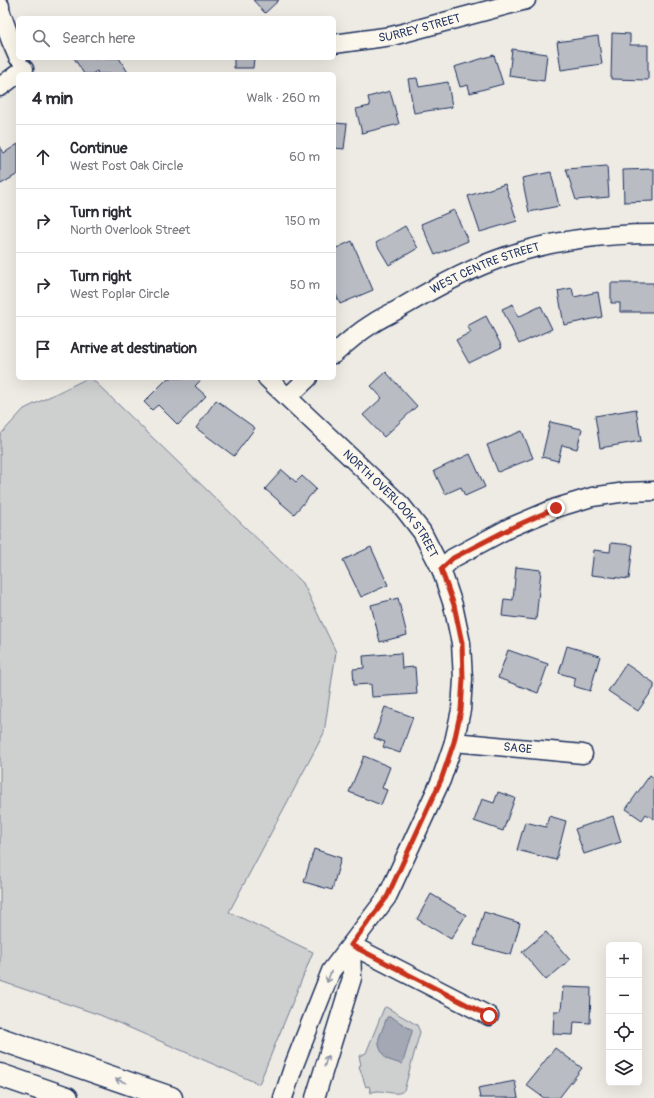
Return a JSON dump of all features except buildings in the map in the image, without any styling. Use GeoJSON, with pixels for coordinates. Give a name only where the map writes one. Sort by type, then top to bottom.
{"type":"FeatureCollection","features":[{"type":"Feature","properties":{"kind":"street","name":"SURREY STREET"},"geometry":{"type":"LineString","coordinates":[[336,44],[392,36],[526,0]]}},
{"type":"Feature","properties":{"kind":"street"},"geometry":{"type":"LineString","coordinates":[[0,6],[0,10],[16,52]]}},
{"type":"Feature","properties":{"kind":"street"},"geometry":{"type":"LineString","coordinates":[[0,87],[22,65]]}},
{"type":"Feature","properties":{"kind":"street","name":"WEST CENTRE STREET"},"geometry":{"type":"LineString","coordinates":[[336,352],[371,324],[466,272],[505,256],[581,238],[624,234],[654,234]]}},
{"type":"Feature","properties":{"kind":"street","name":"NORTH OVERLOOK STREET"},"geometry":{"type":"LineString","coordinates":[[269,380],[401,505],[422,532],[441,569],[454,605],[462,643],[463,679],[461,710],[454,742],[441,780],[387,897],[331,971],[294,1065],[283,1098]]}},
{"type":"Feature","properties":{"kind":"street"},"geometry":{"type":"LineString","coordinates":[[288,397],[306,380]]}},
{"type":"Feature","properties":{"kind":"street"},"geometry":{"type":"LineString","coordinates":[[441,569],[453,558],[511,528],[556,508],[592,497],[626,492],[654,492]]}},
{"type":"Feature","properties":{"kind":"street","name":"SAGE"},"geometry":{"type":"LineString","coordinates":[[454,742],[583,754]]}},
{"type":"Feature","properties":{"kind":"street"},"geometry":{"type":"LineString","coordinates":[[315,1098],[352,978],[351,945],[489,1016]]}},
{"type":"Feature","properties":{"kind":"street"},"geometry":{"type":"LineString","coordinates":[[0,1039],[171,1098]]}},
{"type":"Feature","properties":{"kind":"street"},"geometry":{"type":"LineString","coordinates":[[0,1075],[67,1098]]}},
{"type":"Feature","properties":{"kind":"shaded area"},"geometry":{"type":"Polygon","coordinates":[[[84,380],[93,380],[303,583],[336,652],[324,733],[229,912],[313,952],[259,1084],[100,1015],[0,981],[0,435],[24,409],[84,380]]]}},
{"type":"Feature","properties":{"kind":"shaded area"},"geometry":{"type":"Polygon","coordinates":[[[386,1007],[417,1025],[420,1032],[404,1090],[398,1093],[375,1091],[371,1093],[369,1086],[366,1087],[359,1066],[361,1065],[359,1056],[366,1053],[384,1008],[386,1007]]]}},
{"type":"Feature","properties":{"kind":"shaded area"},"geometry":{"type":"Polygon","coordinates":[[[387,1017],[393,1018],[412,1030],[403,1062],[401,1064],[386,1059],[379,1046],[379,1038],[387,1017]]]}},
{"type":"Feature","properties":{"kind":"route"},"geometry":{"type":"LineString","coordinates":[[489,1016],[351,945],[387,897],[441,780],[454,742],[461,710],[463,679],[462,643],[454,605],[441,569],[453,558],[511,528],[556,508]]}}]}
